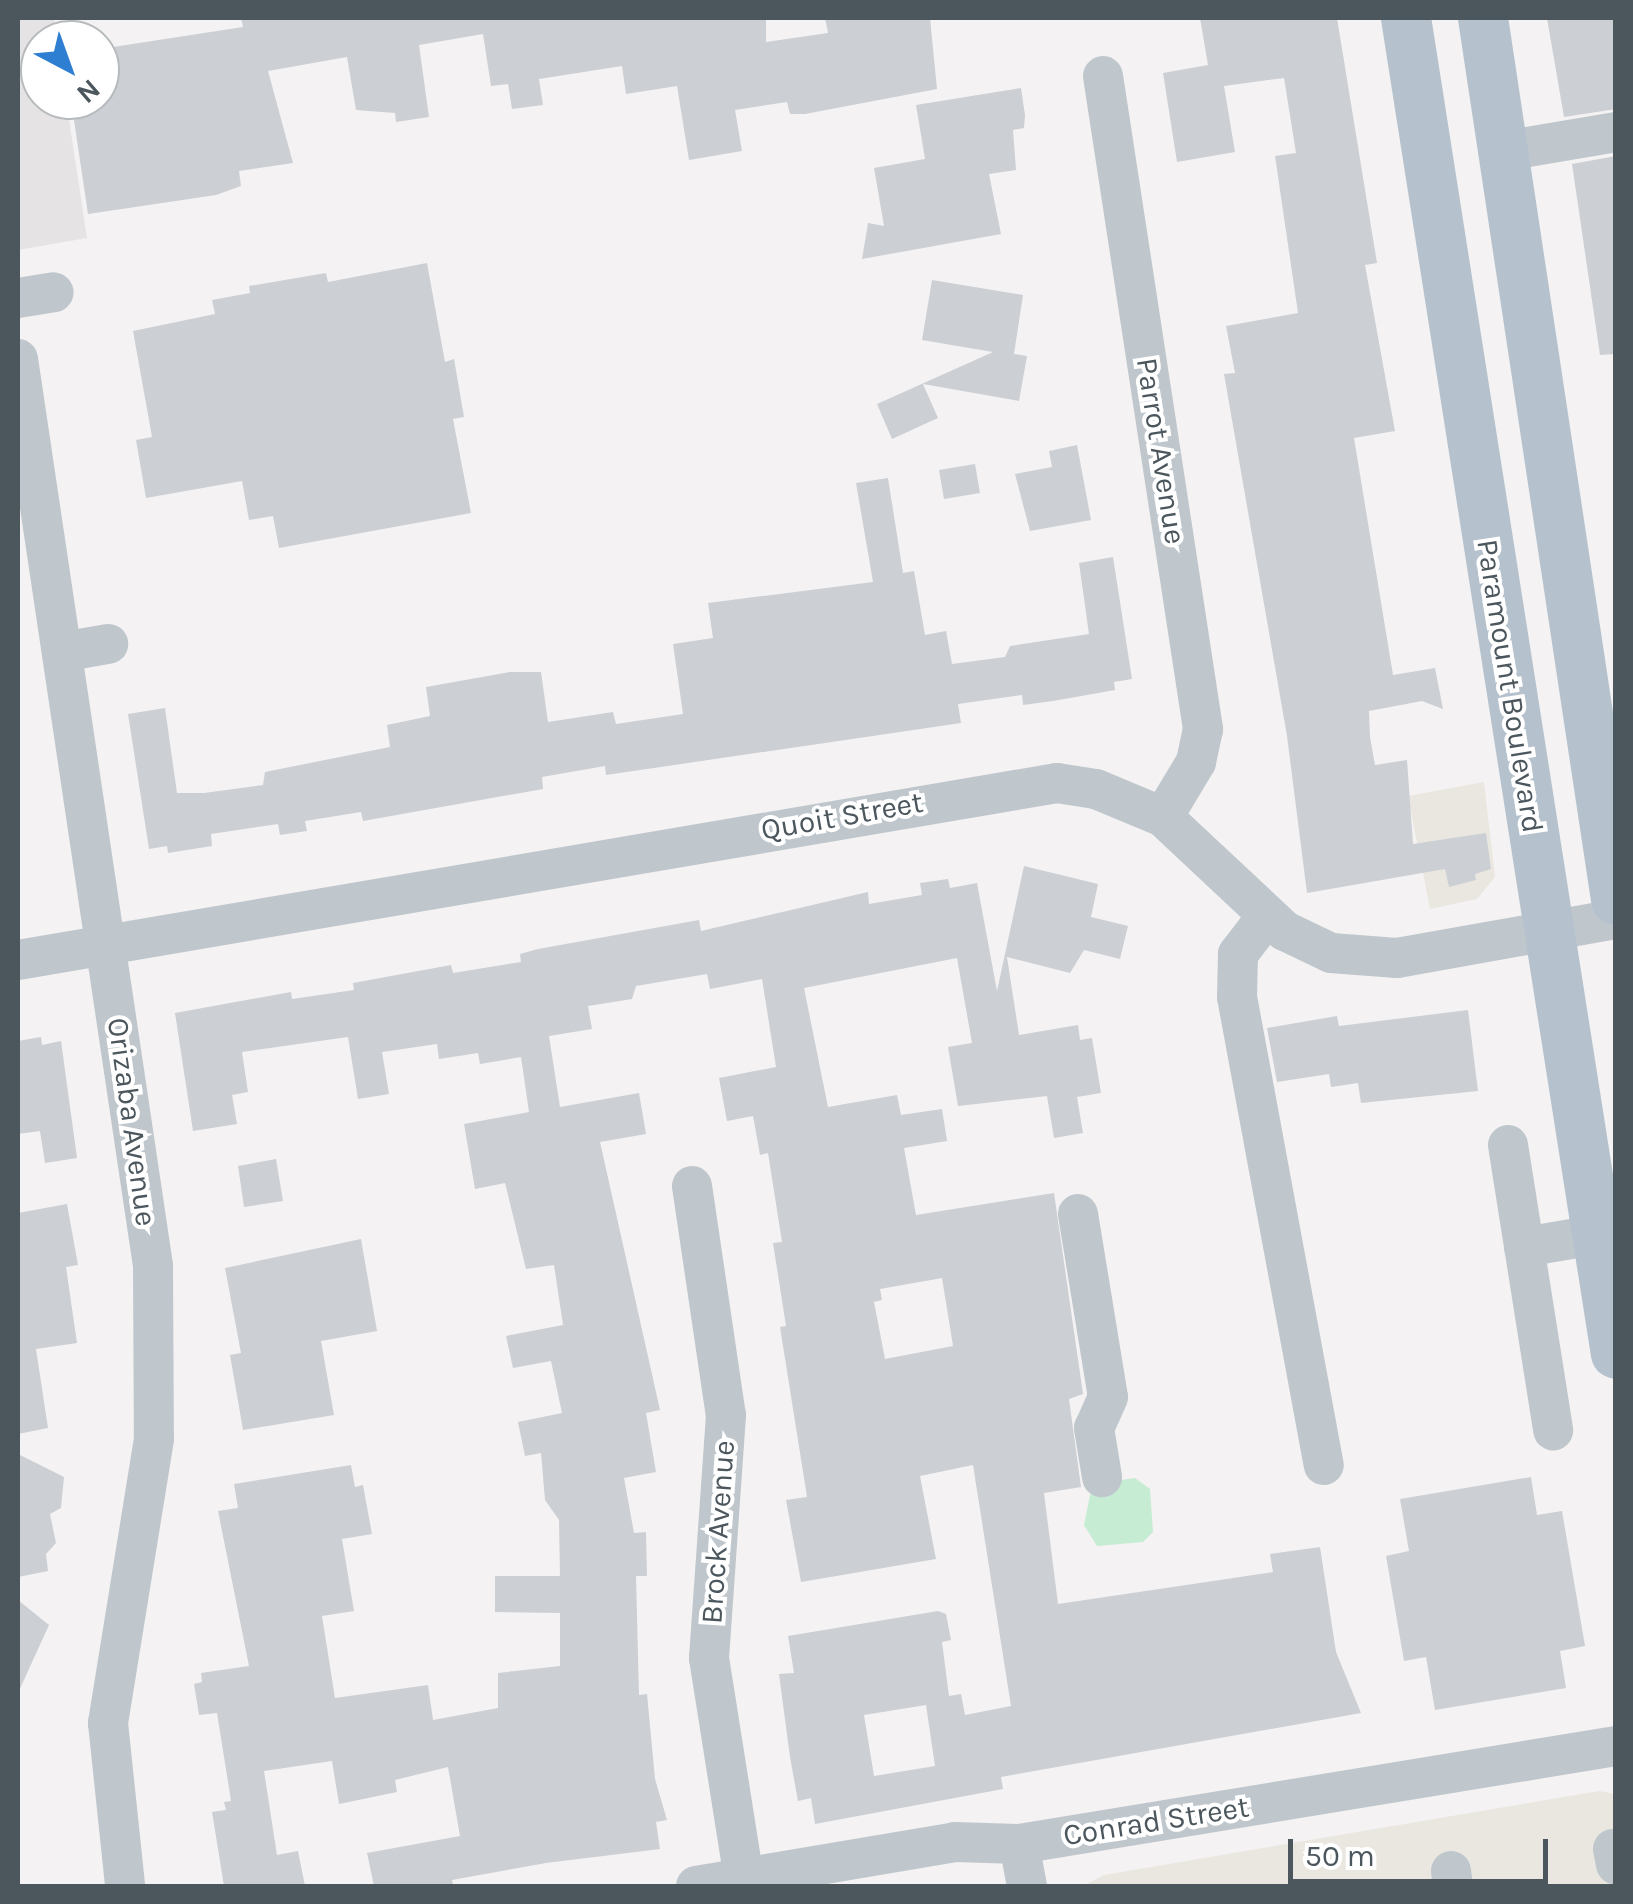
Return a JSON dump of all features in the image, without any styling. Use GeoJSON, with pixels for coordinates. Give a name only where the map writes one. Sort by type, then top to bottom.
{"type":"FeatureCollection","features":[{"type":"Feature","properties":{"kind":"main road","name":"Paramount Boulevard"},"geometry":{"type":"LineString","coordinates":[[1406,18],[1616,1354]]}},
{"type":"Feature","properties":{"kind":"main road"},"geometry":{"type":"LineString","coordinates":[[1483,18],[1616,900]]}},
{"type":"Feature","properties":{"kind":"street","name":"Parrot Avenue"},"geometry":{"type":"LineString","coordinates":[[1103,76],[1203,728],[1196,762],[1163,816]]}},
{"type":"Feature","properties":{"kind":"street"},"geometry":{"type":"LineString","coordinates":[[1504,151],[1616,132]]}},
{"type":"Feature","properties":{"kind":"street","name":"Orizaba Avenue"},"geometry":{"type":"LineString","coordinates":[[18,359],[27,486],[62,652],[144,1187],[156,1326],[152,1453],[108,1723],[124,1886]]}},
{"type":"Feature","properties":{"kind":"street"},"geometry":{"type":"LineString","coordinates":[[62,652],[108,644]]}},
{"type":"Feature","properties":{"kind":"street","name":"Quoit Street"},"geometry":{"type":"LineString","coordinates":[[18,960],[1015,786],[1096,789],[1163,816],[1267,916],[1306,944],[1356,958],[1397,958],[1616,919]]}},
{"type":"Feature","properties":{"kind":"street"},"geometry":{"type":"LineString","coordinates":[[1267,916],[1238,954],[1237,996],[1324,1465]]}},
{"type":"Feature","properties":{"kind":"street"},"geometry":{"type":"LineString","coordinates":[[1508,1146],[1553,1430]]}},
{"type":"Feature","properties":{"kind":"street","name":"Brock Avenue"},"geometry":{"type":"LineString","coordinates":[[692,1186],[726,1415],[709,1658],[744,1878]]}},
{"type":"Feature","properties":{"kind":"street"},"geometry":{"type":"LineString","coordinates":[[1078,1214],[1108,1397],[1094,1428],[1102,1477]]}},
{"type":"Feature","properties":{"kind":"street"},"geometry":{"type":"LineString","coordinates":[[1524,1247],[1595,1235]]}},
{"type":"Feature","properties":{"kind":"street","name":"Conrad Street"},"geometry":{"type":"LineString","coordinates":[[696,1886],[955,1842],[1019,1844],[1616,1746]]}},
{"type":"Feature","properties":{"kind":"street"},"geometry":{"type":"LineString","coordinates":[[1019,1844],[1027,1886]]}},
{"type":"Feature","properties":{"kind":"shaded area"},"geometry":{"type":"Polygon","coordinates":[[[18,18],[54,18],[20,20],[20,120],[69,120],[87,238],[18,250],[18,18]]]}},
{"type":"Feature","properties":{"kind":"shaded area"},"geometry":{"type":"Polygon","coordinates":[[[1484,782],[1495,877],[1477,899],[1430,909],[1408,796],[1484,782]]]}},
{"type":"Feature","properties":{"kind":"shaded area"},"geometry":{"type":"Polygon","coordinates":[[[1599,1791],[1615,1794],[1615,1886],[1083,1886],[1104,1875],[1599,1791]]]}},
{"type":"Feature","properties":{"kind":"green space"},"geometry":{"type":"Polygon","coordinates":[[[1135,1478],[1150,1489],[1153,1532],[1143,1542],[1097,1546],[1084,1525],[1090,1495],[1101,1483],[1135,1478]]]}},
{"type":"Feature","properties":{"kind":"building"},"geometry":{"type":"Polygon","coordinates":[[[241,18],[766,18],[766,42],[828,33],[825,18],[930,18],[937,89],[805,114],[790,114],[787,102],[735,110],[742,151],[689,160],[677,86],[626,94],[622,66],[539,79],[543,105],[512,109],[508,84],[491,86],[483,34],[419,45],[429,117],[396,122],[395,113],[356,110],[347,57],[268,71],[293,163],[239,171],[241,186],[216,195],[88,214],[74,120],[120,120],[120,46],[243,27],[241,18]]]}},
{"type":"Feature","properties":{"kind":"building"},"geometry":{"type":"Polygon","coordinates":[[[1200,18],[1337,18],[1377,263],[1365,265],[1395,431],[1354,438],[1393,675],[1435,668],[1443,709],[1422,701],[1369,711],[1370,737],[1375,765],[1407,760],[1413,844],[1486,833],[1491,869],[1475,874],[1476,880],[1449,887],[1445,869],[1307,893],[1287,736],[1224,374],[1235,373],[1226,326],[1298,313],[1275,156],[1296,153],[1284,78],[1224,86],[1235,152],[1177,162],[1163,73],[1208,65],[1200,18]]]}},
{"type":"Feature","properties":{"kind":"building"},"geometry":{"type":"Polygon","coordinates":[[[1547,18],[1616,18],[1616,109],[1564,117],[1547,18]]]}},
{"type":"Feature","properties":{"kind":"building"},"geometry":{"type":"Polygon","coordinates":[[[1021,88],[1025,115],[1024,128],[1013,130],[1016,170],[989,174],[1001,234],[862,259],[868,223],[884,226],[874,168],[925,159],[916,105],[1021,88]]]}},
{"type":"Feature","properties":{"kind":"building"},"geometry":{"type":"Polygon","coordinates":[[[1616,156],[1616,354],[1600,355],[1572,164],[1616,156]]]}},
{"type":"Feature","properties":{"kind":"building"},"geometry":{"type":"Polygon","coordinates":[[[427,263],[445,362],[454,359],[464,417],[453,419],[471,513],[279,548],[273,516],[249,520],[242,481],[146,498],[136,440],[152,437],[133,331],[215,314],[212,300],[250,293],[249,286],[326,273],[328,282],[427,263]]]}},
{"type":"Feature","properties":{"kind":"building"},"geometry":{"type":"Polygon","coordinates":[[[932,280],[1023,295],[1014,354],[1027,356],[1019,401],[923,384],[938,418],[892,439],[877,404],[993,352],[922,340],[932,280]]]}},
{"type":"Feature","properties":{"kind":"building"},"geometry":{"type":"Polygon","coordinates":[[[1077,445],[1091,520],[1030,531],[1015,474],[1052,467],[1049,451],[1077,445]]]}},
{"type":"Feature","properties":{"kind":"building"},"geometry":{"type":"Polygon","coordinates":[[[975,464],[980,493],[944,499],[939,470],[975,464]]]}},
{"type":"Feature","properties":{"kind":"building"},"geometry":{"type":"Polygon","coordinates":[[[888,478],[903,573],[914,571],[925,635],[946,631],[952,664],[1005,657],[1010,646],[1089,634],[1079,563],[1113,557],[1132,679],[1114,682],[1115,690],[1053,701],[1023,705],[1022,695],[958,704],[961,723],[606,775],[605,766],[542,777],[543,789],[363,821],[361,812],[305,821],[307,831],[280,835],[278,824],[211,834],[212,846],[168,853],[167,846],[149,849],[128,714],[165,708],[177,793],[204,793],[263,785],[265,772],[390,747],[387,725],[430,716],[426,687],[510,672],[541,672],[548,722],[613,712],[616,724],[683,714],[673,644],[713,638],[708,603],[873,582],[856,483],[888,478]]]}},
{"type":"Feature","properties":{"kind":"building"},"geometry":{"type":"Polygon","coordinates":[[[1024,866],[1098,884],[1091,917],[1128,926],[1120,959],[1084,950],[1070,973],[1007,957],[1019,1035],[1078,1025],[1080,1040],[1092,1038],[1101,1093],[1077,1097],[1083,1133],[1054,1138],[1047,1096],[958,1106],[948,1047],[972,1043],[957,958],[804,988],[828,1107],[897,1095],[901,1115],[942,1109],[947,1141],[904,1148],[916,1215],[1054,1193],[1083,1394],[1069,1399],[1081,1487],[1044,1493],[1058,1604],[1273,1572],[1270,1554],[1320,1547],[1336,1652],[1361,1713],[1001,1777],[1003,1789],[815,1824],[811,1798],[798,1801],[790,1757],[779,1674],[794,1673],[788,1636],[938,1611],[946,1614],[951,1640],[942,1642],[949,1696],[961,1694],[965,1715],[1011,1706],[973,1465],[920,1476],[936,1559],[801,1582],[786,1500],[807,1497],[780,1327],[786,1326],[773,1243],[782,1242],[768,1153],[760,1155],[753,1116],[727,1121],[719,1078],[776,1067],[762,979],[710,989],[707,974],[636,986],[632,999],[588,1006],[592,1029],[549,1036],[560,1107],[639,1093],[646,1134],[600,1142],[660,1410],[646,1413],[656,1472],[624,1478],[634,1533],[646,1532],[647,1576],[636,1576],[639,1695],[647,1694],[655,1779],[667,1820],[656,1822],[660,1849],[546,1863],[452,1880],[453,1886],[374,1886],[367,1853],[460,1836],[448,1767],[395,1780],[397,1792],[339,1804],[332,1761],[264,1771],[277,1855],[298,1851],[305,1886],[224,1886],[212,1812],[226,1810],[224,1802],[231,1801],[217,1713],[199,1715],[194,1684],[202,1682],[201,1673],[249,1666],[218,1511],[238,1508],[234,1484],[351,1465],[355,1487],[363,1485],[372,1534],[342,1539],[354,1611],[322,1616],[335,1698],[428,1685],[433,1720],[498,1708],[498,1673],[560,1666],[560,1613],[495,1612],[495,1576],[560,1576],[559,1520],[545,1500],[541,1453],[525,1456],[518,1422],[562,1413],[551,1361],[513,1368],[506,1336],[563,1325],[554,1265],[526,1269],[505,1183],[475,1189],[464,1124],[529,1112],[521,1057],[480,1064],[478,1053],[439,1059],[437,1044],[382,1052],[389,1094],[358,1099],[348,1037],[242,1052],[248,1092],[232,1095],[237,1124],[193,1131],[175,1013],[291,992],[292,999],[354,990],[353,983],[451,965],[453,973],[521,962],[520,954],[538,949],[699,920],[701,931],[868,892],[869,904],[922,895],[920,883],[948,879],[950,888],[977,883],[997,991],[1024,866]],[[942,1278],[880,1289],[882,1300],[874,1302],[885,1359],[953,1346],[942,1278]],[[926,1705],[864,1715],[874,1776],[935,1766],[926,1705]]]}},
{"type":"Feature","properties":{"kind":"building"},"geometry":{"type":"Polygon","coordinates":[[[1468,1010],[1478,1091],[1361,1103],[1358,1083],[1331,1087],[1329,1074],[1277,1082],[1267,1028],[1337,1016],[1339,1026],[1468,1010]]]}},
{"type":"Feature","properties":{"kind":"building"},"geometry":{"type":"Polygon","coordinates":[[[41,1037],[42,1045],[61,1041],[77,1158],[45,1163],[40,1131],[18,1134],[18,1041],[41,1037]]]}},
{"type":"Feature","properties":{"kind":"building"},"geometry":{"type":"Polygon","coordinates":[[[276,1159],[283,1201],[244,1207],[238,1166],[276,1159]]]}},
{"type":"Feature","properties":{"kind":"building"},"geometry":{"type":"Polygon","coordinates":[[[67,1204],[78,1265],[66,1267],[77,1343],[36,1349],[48,1428],[18,1434],[18,1213],[67,1204]]]}},
{"type":"Feature","properties":{"kind":"building"},"geometry":{"type":"Polygon","coordinates":[[[361,1239],[377,1331],[321,1341],[334,1415],[243,1430],[230,1355],[241,1353],[225,1268],[361,1239]]]}},
{"type":"Feature","properties":{"kind":"building"},"geometry":{"type":"Polygon","coordinates":[[[18,1454],[64,1477],[61,1508],[50,1514],[56,1543],[46,1554],[48,1571],[18,1577],[18,1454]]]}},
{"type":"Feature","properties":{"kind":"building"},"geometry":{"type":"Polygon","coordinates":[[[1531,1477],[1537,1515],[1562,1511],[1585,1646],[1560,1651],[1566,1688],[1435,1710],[1426,1657],[1404,1661],[1386,1556],[1409,1551],[1400,1499],[1531,1477]]]}},
{"type":"Feature","properties":{"kind":"building"},"geometry":{"type":"Polygon","coordinates":[[[18,1600],[49,1625],[18,1693],[18,1600]]]}}]}
